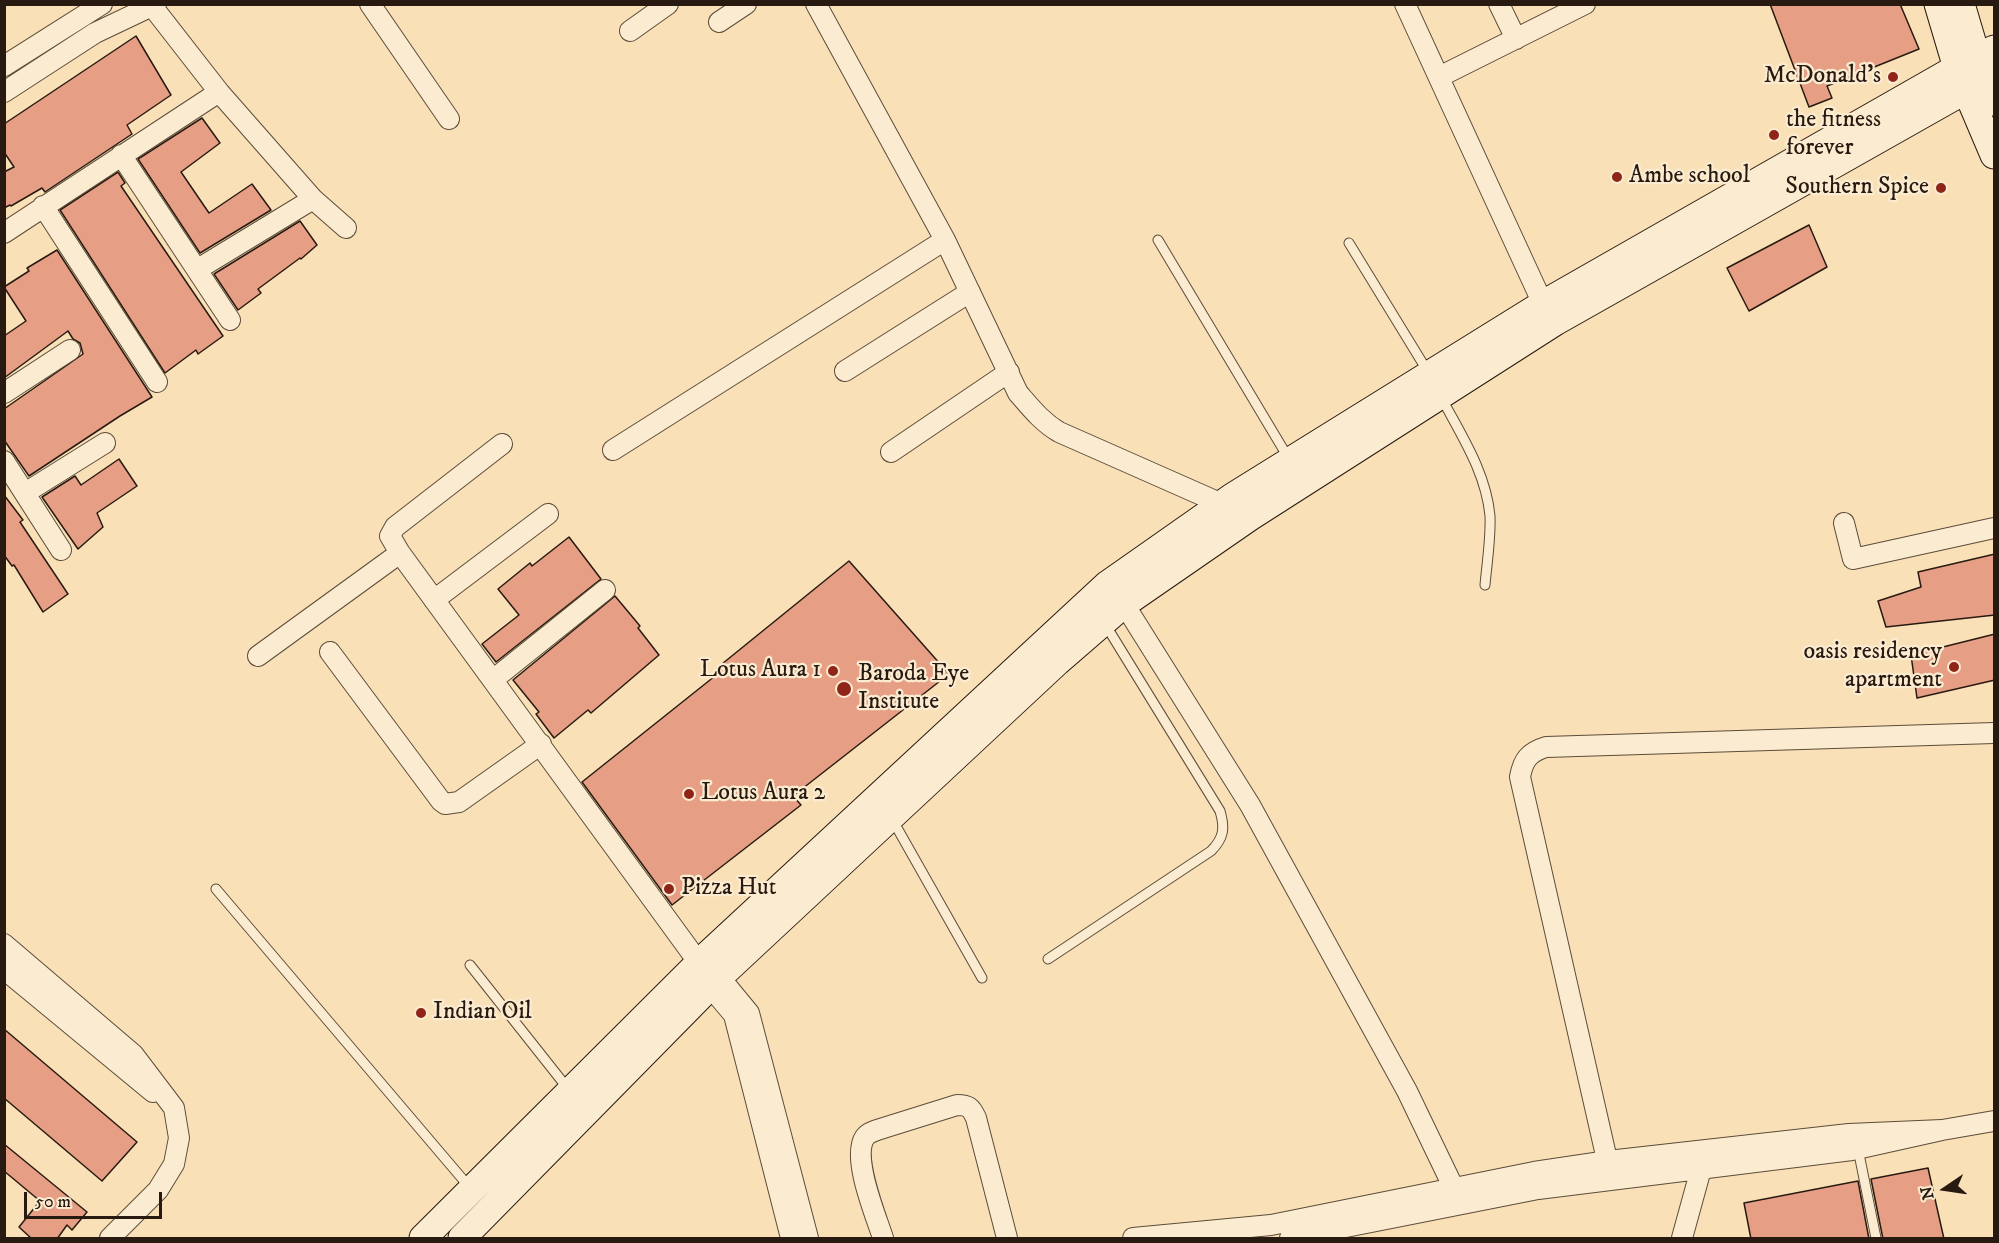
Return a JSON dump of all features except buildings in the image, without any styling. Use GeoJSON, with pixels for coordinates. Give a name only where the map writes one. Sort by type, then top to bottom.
{"type":"FeatureCollection","features":[{"type":"Feature","properties":{"kind":"main road"},"geometry":{"type":"LineString","coordinates":[[1938,4],[1981,74]]}},
{"type":"Feature","properties":{"kind":"main road"},"geometry":{"type":"LineString","coordinates":[[1962,4],[1981,74],[1995,155]]}},
{"type":"Feature","properties":{"kind":"main road"},"geometry":{"type":"LineString","coordinates":[[462,1239],[705,970],[891,817],[1057,662],[1124,604],[1435,385],[1549,313],[1981,74]]}},
{"type":"Feature","properties":{"kind":"main road"},"geometry":{"type":"LineString","coordinates":[[423,1239],[570,1091],[705,970],[1108,584],[1222,504],[1290,461],[1435,385]]}},
{"type":"Feature","properties":{"kind":"street"},"geometry":{"type":"LineString","coordinates":[[4,66],[102,4]]}},
{"type":"Feature","properties":{"kind":"street"},"geometry":{"type":"LineString","coordinates":[[370,4],[449,119]]}},
{"type":"Feature","properties":{"kind":"street"},"geometry":{"type":"LineString","coordinates":[[630,31],[668,4]]}},
{"type":"Feature","properties":{"kind":"street"},"geometry":{"type":"LineString","coordinates":[[719,22],[746,4]]}},
{"type":"Feature","properties":{"kind":"street"},"geometry":{"type":"LineString","coordinates":[[816,4],[945,240],[1018,393],[1045,423],[1059,432],[1222,504]]}},
{"type":"Feature","properties":{"kind":"street"},"geometry":{"type":"LineString","coordinates":[[1405,4],[1549,313]]}},
{"type":"Feature","properties":{"kind":"street"},"geometry":{"type":"LineString","coordinates":[[1499,4],[1516,39]]}},
{"type":"Feature","properties":{"kind":"street"},"geometry":{"type":"LineString","coordinates":[[1439,77],[1585,4]]}},
{"type":"Feature","properties":{"kind":"street"},"geometry":{"type":"LineString","coordinates":[[4,92],[95,33],[154,5],[219,92],[313,199],[346,228]]}},
{"type":"Feature","properties":{"kind":"street"},"geometry":{"type":"LineString","coordinates":[[4,233],[121,154],[219,92]]}},
{"type":"Feature","properties":{"kind":"street"},"geometry":{"type":"LineString","coordinates":[[121,154],[230,320]]}},
{"type":"Feature","properties":{"kind":"street"},"geometry":{"type":"LineString","coordinates":[[198,269],[313,199]]}},
{"type":"Feature","properties":{"kind":"street"},"geometry":{"type":"LineString","coordinates":[[43,206],[157,382]]}},
{"type":"Feature","properties":{"kind":"street"},"geometry":{"type":"LineString","coordinates":[[613,450],[945,240]]}},
{"type":"Feature","properties":{"kind":"street"},"geometry":{"type":"LineString","coordinates":[[845,371],[970,292]]}},
{"type":"Feature","properties":{"kind":"street"},"geometry":{"type":"LineString","coordinates":[[4,393],[70,350]]}},
{"type":"Feature","properties":{"kind":"street"},"geometry":{"type":"LineString","coordinates":[[891,452],[1009,372]]}},
{"type":"Feature","properties":{"kind":"street"},"geometry":{"type":"LineString","coordinates":[[25,493],[105,443]]}},
{"type":"Feature","properties":{"kind":"street"},"geometry":{"type":"LineString","coordinates":[[502,444],[395,527],[390,536],[434,600],[705,970],[734,1016],[791,1239]]}},
{"type":"Feature","properties":{"kind":"street"},"geometry":{"type":"LineString","coordinates":[[4,461],[61,550]]}},
{"type":"Feature","properties":{"kind":"street"},"geometry":{"type":"LineString","coordinates":[[434,600],[548,514]]}},
{"type":"Feature","properties":{"kind":"street"},"geometry":{"type":"LineString","coordinates":[[1844,523],[1853,559],[1995,528]]}},
{"type":"Feature","properties":{"kind":"street"},"geometry":{"type":"LineString","coordinates":[[258,656],[400,553]]}},
{"type":"Feature","properties":{"kind":"street"},"geometry":{"type":"LineString","coordinates":[[494,679],[605,590]]}},
{"type":"Feature","properties":{"kind":"street"},"geometry":{"type":"LineString","coordinates":[[1124,604],[1250,805],[1407,1091],[1458,1196]]}},
{"type":"Feature","properties":{"kind":"street"},"geometry":{"type":"LineString","coordinates":[[330,652],[445,804],[459,802],[541,744]]}},
{"type":"Feature","properties":{"kind":"street"},"geometry":{"type":"LineString","coordinates":[[1611,1182],[1520,777],[1522,765],[1528,755],[1546,747],[1995,733]]}},
{"type":"Feature","properties":{"kind":"street"},"geometry":{"type":"LineString","coordinates":[[4,944],[133,1054],[174,1108],[179,1138],[174,1164],[158,1190],[110,1239]]}},
{"type":"Feature","properties":{"kind":"street"},"geometry":{"type":"LineString","coordinates":[[4,969],[119,1066],[174,1108]]}},
{"type":"Feature","properties":{"kind":"street"},"geometry":{"type":"LineString","coordinates":[[705,970],[750,1013],[808,1239]]}},
{"type":"Feature","properties":{"kind":"street"},"geometry":{"type":"LineString","coordinates":[[883,1239],[860,1162],[863,1139],[869,1133],[877,1130],[957,1105],[966,1105],[972,1108],[976,1118],[1007,1239]]}},
{"type":"Feature","properties":{"kind":"street"},"geometry":{"type":"LineString","coordinates":[[1133,1239],[1271,1225],[1458,1196],[1611,1182],[1858,1149],[1995,1121]]}},
{"type":"Feature","properties":{"kind":"street"},"geometry":{"type":"LineString","coordinates":[[1290,1239],[1458,1196],[1534,1172],[1608,1161],[1849,1134],[1942,1130]]}},
{"type":"Feature","properties":{"kind":"street"},"geometry":{"type":"LineString","coordinates":[[1682,1239],[1701,1169]]}},
{"type":"Feature","properties":{"kind":"lane"},"geometry":{"type":"LineString","coordinates":[[1158,240],[1290,461]]}},
{"type":"Feature","properties":{"kind":"lane"},"geometry":{"type":"LineString","coordinates":[[1349,243],[1435,385],[1477,465],[1484,484],[1490,518],[1485,585]]}},
{"type":"Feature","properties":{"kind":"lane"},"geometry":{"type":"LineString","coordinates":[[1048,958],[1211,851],[1224,833],[1220,811],[1103,622]]}},
{"type":"Feature","properties":{"kind":"lane"},"geometry":{"type":"LineString","coordinates":[[891,817],[982,978]]}},
{"type":"Feature","properties":{"kind":"lane"},"geometry":{"type":"LineString","coordinates":[[216,889],[471,1190]]}},
{"type":"Feature","properties":{"kind":"lane"},"geometry":{"type":"LineString","coordinates":[[470,965],[570,1091]]}},
{"type":"Feature","properties":{"kind":"lane"},"geometry":{"type":"LineString","coordinates":[[1858,1149],[1876,1239]]}},
{"type":"Feature","properties":{"kind":"place","name":"McDonald's"},"geometry":{"type":"Point","coordinates":[1893,77]}},
{"type":"Feature","properties":{"kind":"place","name":"the fitness forever"},"geometry":{"type":"Point","coordinates":[1774,135]}},
{"type":"Feature","properties":{"kind":"place","name":"Ambe school"},"geometry":{"type":"Point","coordinates":[1617,177]}},
{"type":"Feature","properties":{"kind":"place","name":"Southern Spice"},"geometry":{"type":"Point","coordinates":[1941,188]}},
{"type":"Feature","properties":{"kind":"place","name":"oasis residency apartment"},"geometry":{"type":"Point","coordinates":[1954,667]}},
{"type":"Feature","properties":{"kind":"place","name":"Lotus Aura 1"},"geometry":{"type":"Point","coordinates":[833,671]}},
{"type":"Feature","properties":{"kind":"place","name":"Baroda Eye Institute"},"geometry":{"type":"Point","coordinates":[844,689]}},
{"type":"Feature","properties":{"kind":"place","name":"Lotus Aura 2"},"geometry":{"type":"Point","coordinates":[689,794]}},
{"type":"Feature","properties":{"kind":"place","name":"Pizza Hut"},"geometry":{"type":"Point","coordinates":[669,889]}},
{"type":"Feature","properties":{"kind":"place","name":"Indian Oil"},"geometry":{"type":"Point","coordinates":[421,1013]}}]}
